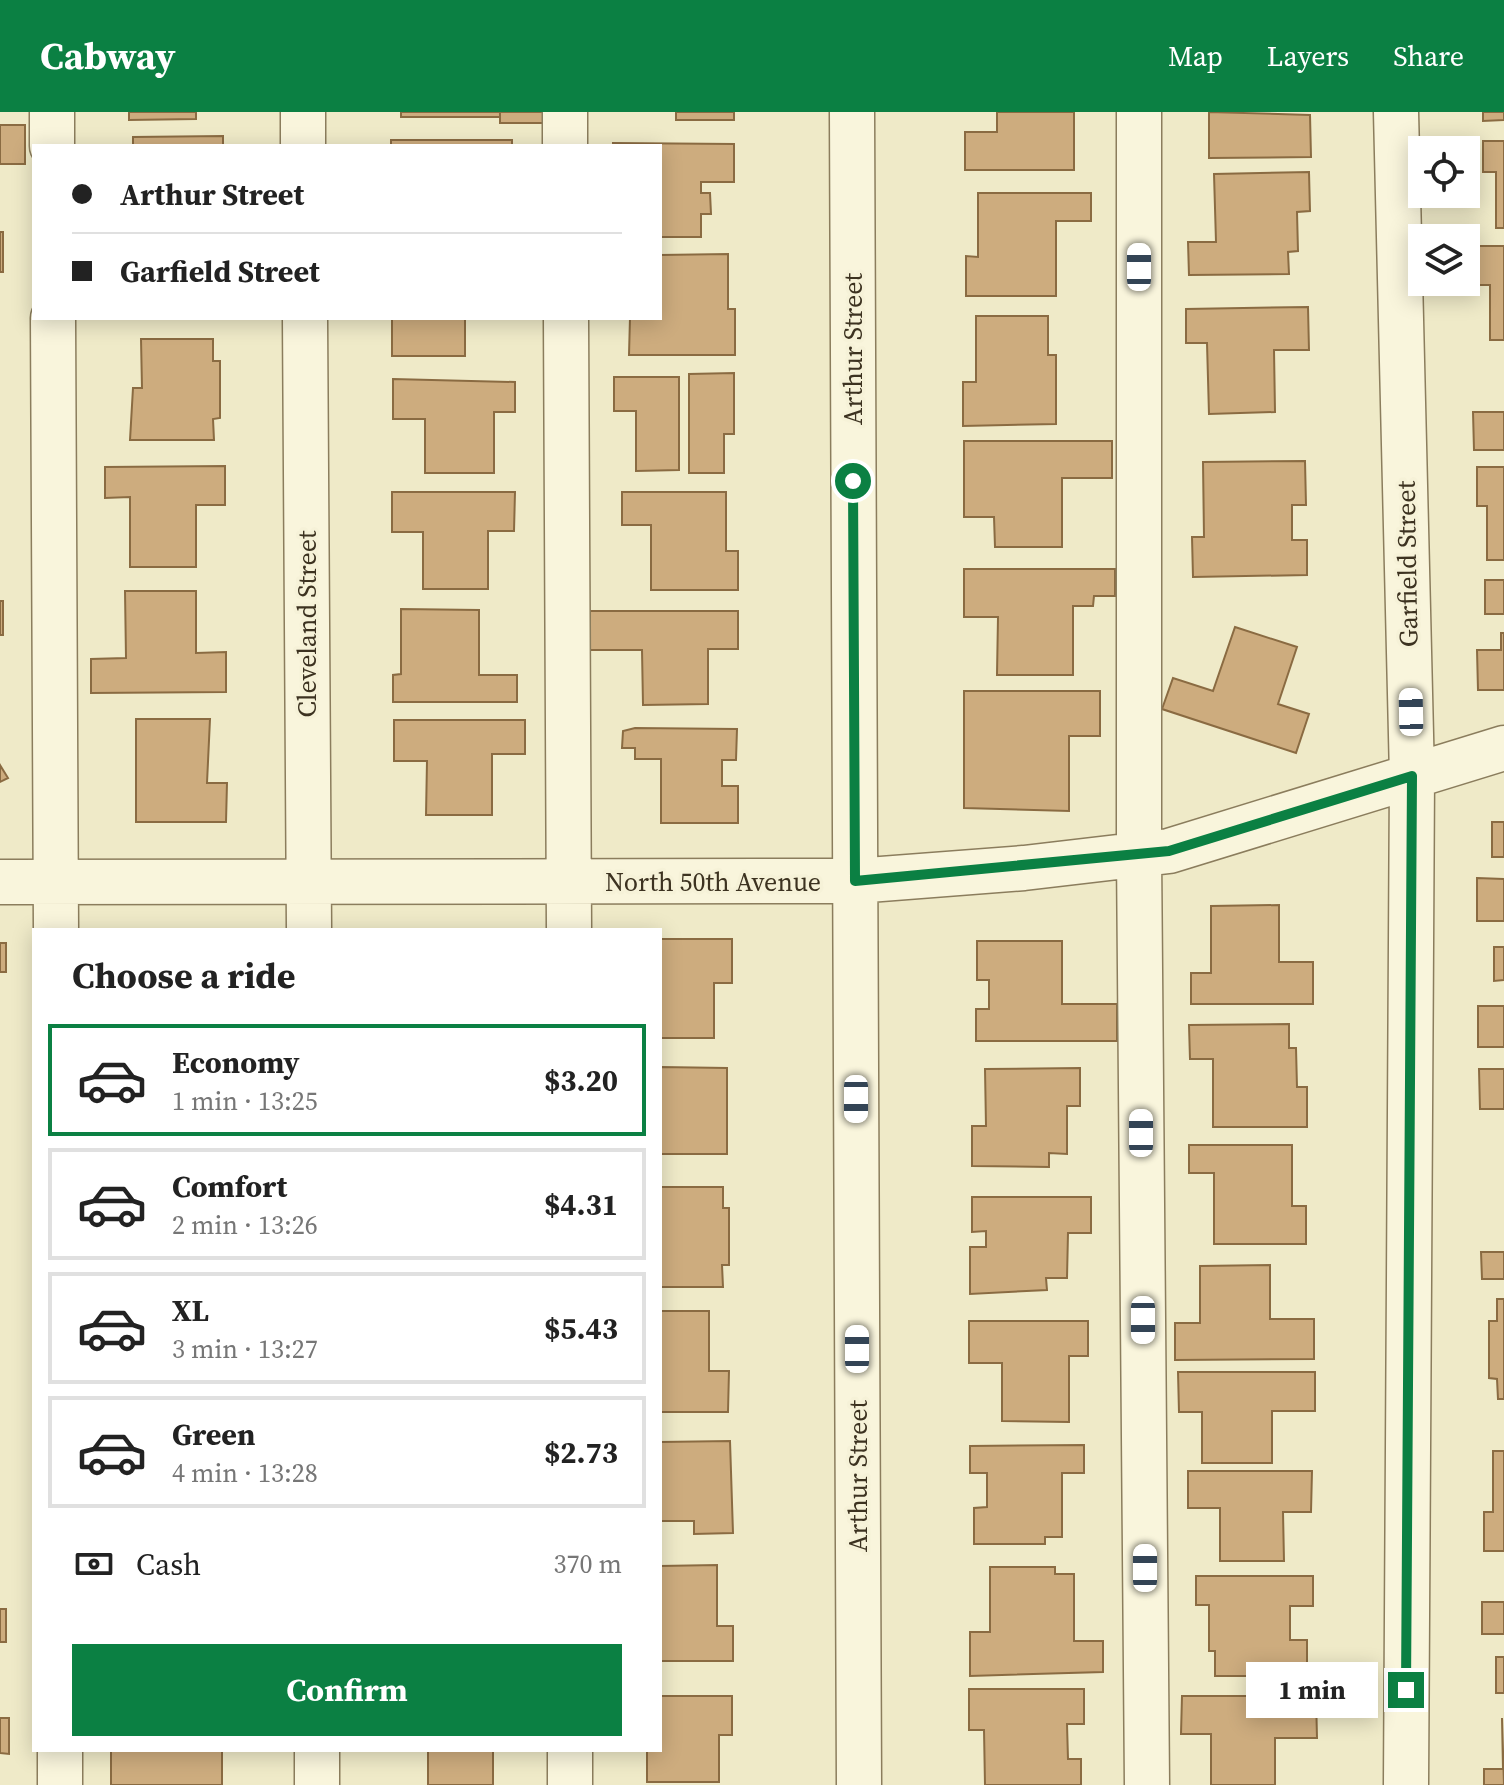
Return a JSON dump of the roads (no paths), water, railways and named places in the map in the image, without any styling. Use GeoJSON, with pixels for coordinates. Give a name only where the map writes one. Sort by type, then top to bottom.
{"type":"FeatureCollection","features":[{"type":"Feature","properties":{"kind":"street"},"geometry":{"type":"LineString","coordinates":[[52,112],[52,144]]}},
{"type":"Feature","properties":{"kind":"street"},"geometry":{"type":"LineString","coordinates":[[303,112],[303,144]]}},
{"type":"Feature","properties":{"kind":"street"},"geometry":{"type":"LineString","coordinates":[[565,112],[565,144]]}},
{"type":"Feature","properties":{"kind":"street","name":"Arthur Street"},"geometry":{"type":"LineString","coordinates":[[852,112],[859,1785]]}},
{"type":"Feature","properties":{"kind":"street"},"geometry":{"type":"LineString","coordinates":[[1139,112],[1139,854],[1147,1785]]}},
{"type":"Feature","properties":{"kind":"street","name":"Garfield Street"},"geometry":{"type":"LineString","coordinates":[[1396,112],[1412,776],[1406,1785]]}},
{"type":"Feature","properties":{"kind":"street"},"geometry":{"type":"LineString","coordinates":[[53,320],[56,928]]}},
{"type":"Feature","properties":{"kind":"street","name":"Cleveland Street"},"geometry":{"type":"LineString","coordinates":[[305,320],[309,928]]}},
{"type":"Feature","properties":{"kind":"street"},"geometry":{"type":"LineString","coordinates":[[566,320],[569,928]]}},
{"type":"Feature","properties":{"kind":"street","name":"North 50th Avenue"},"geometry":{"type":"LineString","coordinates":[[0,882],[855,881],[1169,851],[1504,748]]}},
{"type":"Feature","properties":{"kind":"street"},"geometry":{"type":"LineString","coordinates":[[60,1752],[60,1785]]}},
{"type":"Feature","properties":{"kind":"street"},"geometry":{"type":"LineString","coordinates":[[317,1752],[317,1785]]}},
{"type":"Feature","properties":{"kind":"street"},"geometry":{"type":"LineString","coordinates":[[570,1752],[570,1785]]}}]}
